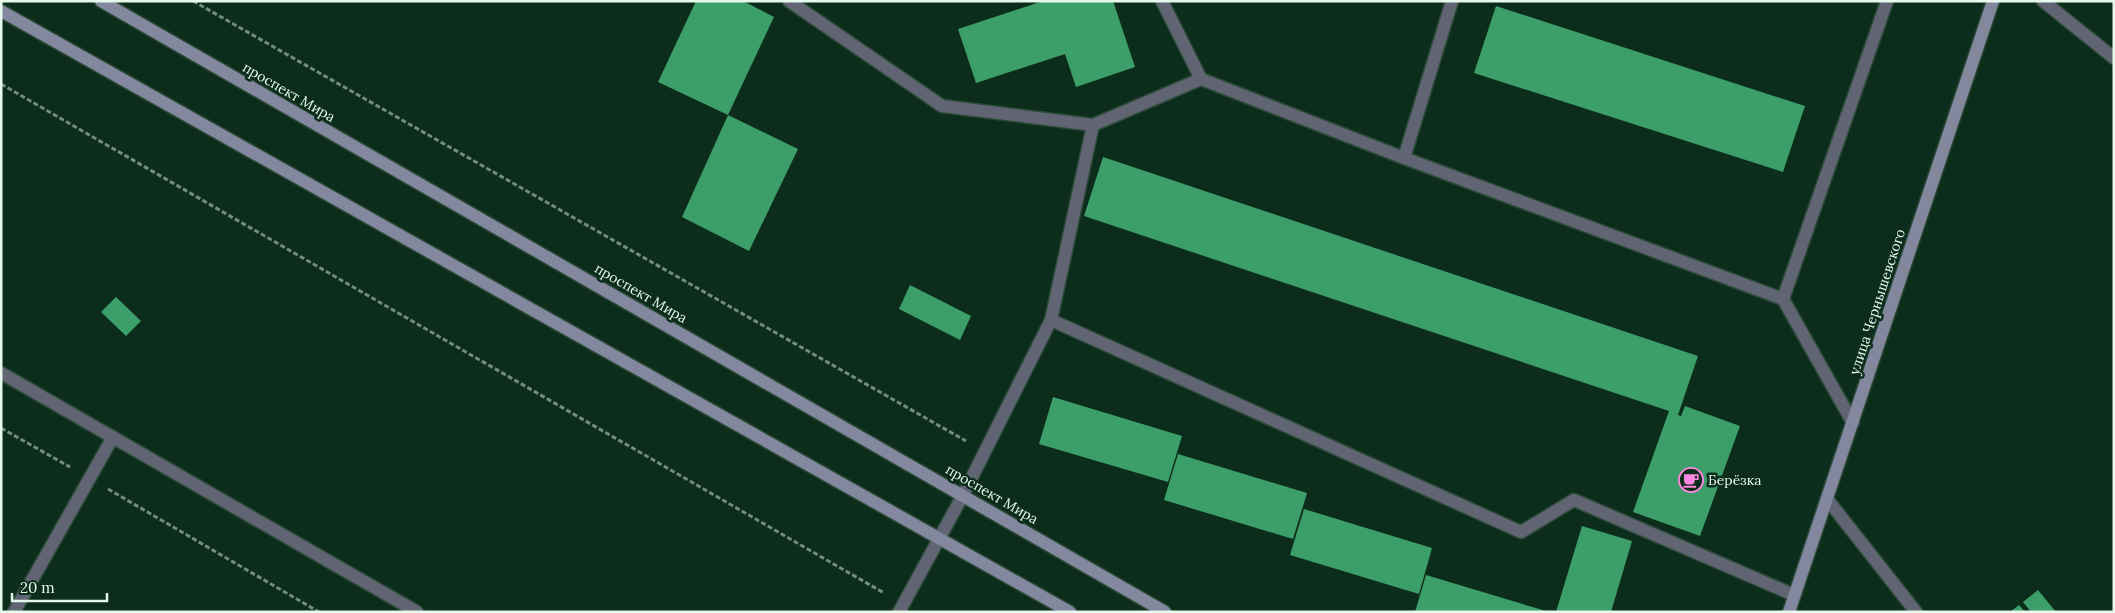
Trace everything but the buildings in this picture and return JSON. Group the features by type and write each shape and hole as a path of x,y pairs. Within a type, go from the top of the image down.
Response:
{"main road":[{"name":"проспект Мира","path":"101,1 1165,612"},
{"name":"улица Чернышевского","path":"1790,612 1794,595 1993,1"},
{"path":"1,11 1070,612"}],"street":[{"path":"789,1 942,106 1094,125 1201,79"},
{"path":"1162,1 1201,79 1404,158 1783,299 1853,423"},
{"path":"1404,158 1452,1"},
{"path":"1783,299 1887,1"},
{"path":"2043,1 2114,58"},
{"path":"901,608 963,495 1051,320 1094,125"},
{"path":"1051,320 1521,532 1574,500 1794,595"},
{"path":"1,373 417,612"},
{"path":"14,612 113,437"},
{"path":"1827,499 1916,612"}],"path":[{"path":"194,1 984,452"},
{"path":"1,84 901,608"},
{"path":"1,428 319,612"}],"place":[{"name":"Берёзка","path":"1691,480"}]}
